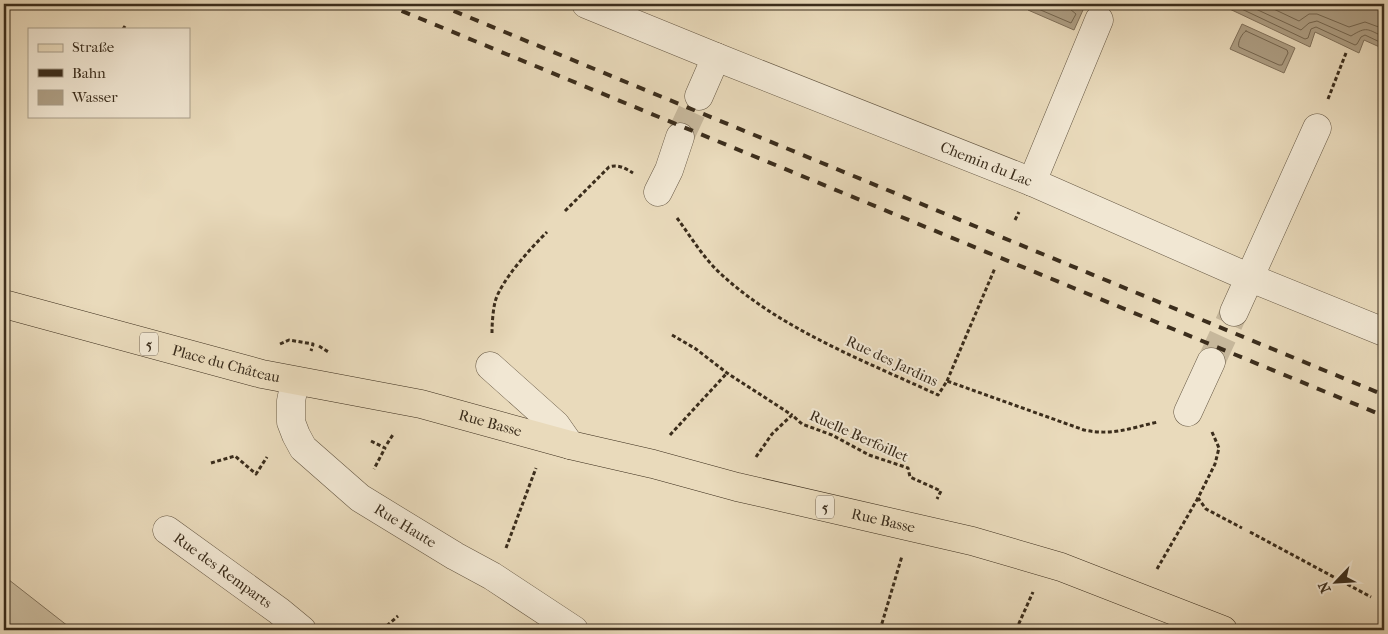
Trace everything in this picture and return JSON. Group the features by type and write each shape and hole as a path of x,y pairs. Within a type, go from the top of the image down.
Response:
{"main road":[{"name":"Place du Château","path":"4,304 262,374 421,404"},
{"name":"Rue Basse","path":"421,404 570,446 653,464 737,486 972,541 1061,567 1222,630"}],"street":[{"name":"Chemin du Lac","path":"586,4 1032,182 1248,277 1384,332"},
{"path":"1032,182 1099,20"},
{"path":"699,96 716,57"},
{"path":"1234,312 1248,277 1317,128"},
{"path":"658,192 669,170 680,137"},
{"path":"1188,412 1211,362"},
{"path":"490,366 556,425 570,446"},
{"name":"Rue Haute","path":"295,381 291,401 291,422 303,448 360,498 455,556 492,576 574,630"},
{"name":"Rue des Remparts","path":"166,530 279,611 302,630"}],"path":[{"path":"1317,128 1346,53"},
{"name":"Rue des Jardins","path":"565,211 602,172 615,165 622,167 658,192 720,274 770,312 805,332 938,396 947,381 1084,430 1099,433 1131,429 1172,419 1188,412"},
{"path":"490,366 495,301 510,276 547,232"},
{"path":"947,381 995,268"},
{"name":"Ruelle Berfoillet","path":"672,335 696,349 727,373 792,415 802,424 832,435 869,455 908,468 910,477 941,491"},
{"path":"289,340 313,344"},
{"path":"669,436 727,373"},
{"path":"1154,574 1198,498 1215,464 1219,448 1212,432 1204,421 1188,412"},
{"name":"Ruelle Berfoillet","path":"755,458 772,434 792,415"},
{"path":"388,444 394,433"},
{"path":"371,441 385,448"},
{"path":"212,463 236,456 256,474 267,457"},
{"path":"492,576 502,559 537,466"},
{"path":"1198,498 1206,509 1242,528"},
{"path":"880,630 910,526"},
{"path":"1250,532 1371,597"},
{"path":"1016,630 1037,585"},
{"path":"382,630 398,616"}],"shaded area":[{"path":"4,576 73,630 4,630"}],"water":[{"path":"1031,4 1070,4 1083,10 1074,30 1028,10"},
{"path":"1219,4 1384,4 1384,49 1364,40 1359,53 1315,32 1310,47"},
{"path":"1242,24 1295,48 1284,73 1230,49"}],"tunnel":[{"path":"680,137 699,96"},
{"path":"1211,362 1234,312"}],"railway":[{"path":"385,4 1384,416"},
{"path":"437,4 1384,395"}]}
